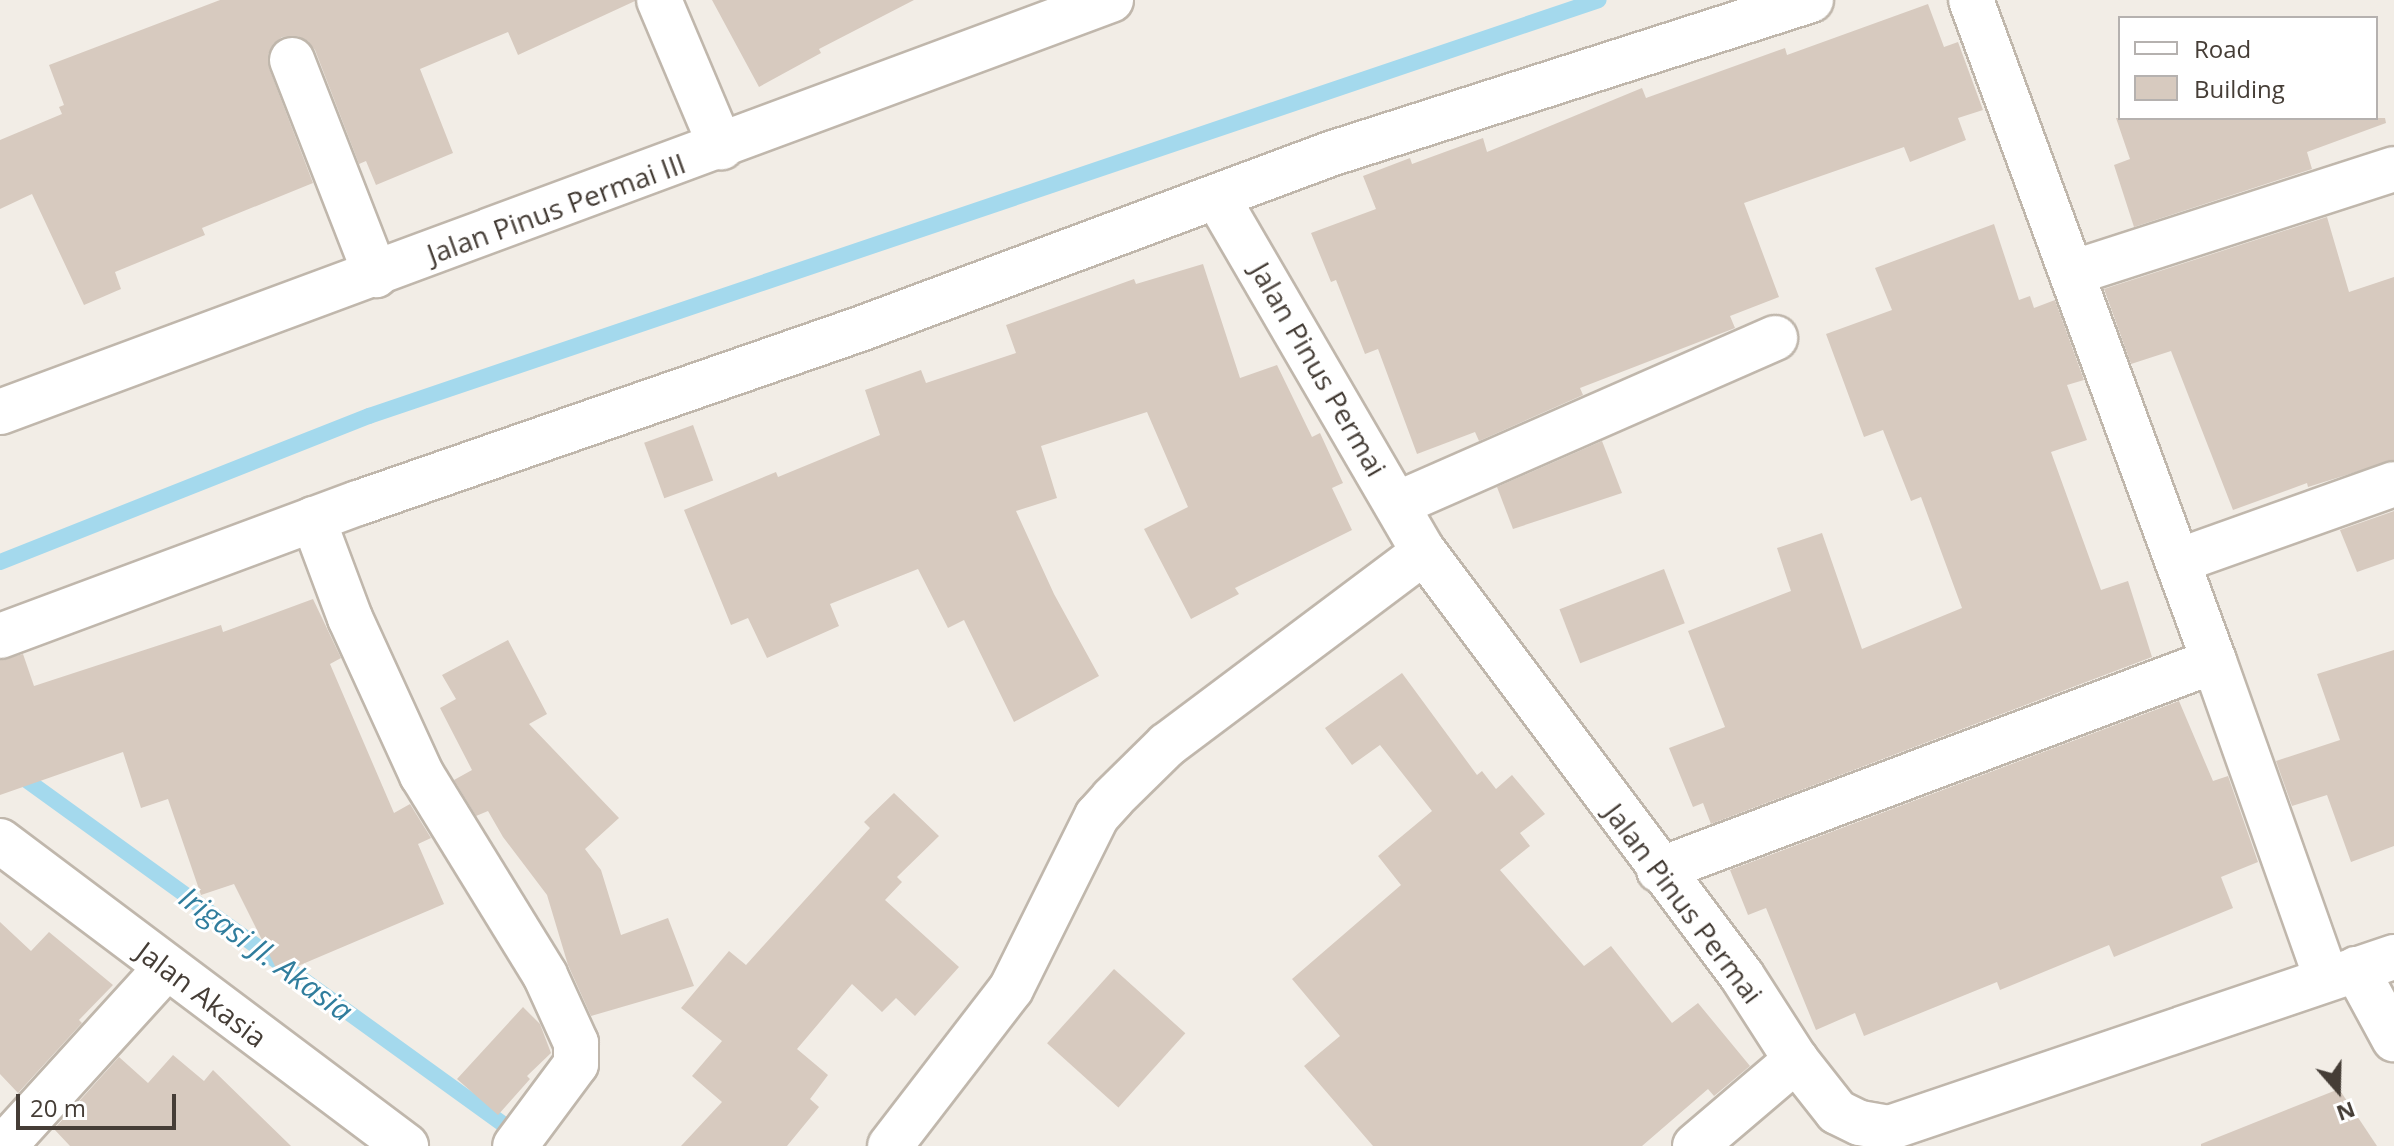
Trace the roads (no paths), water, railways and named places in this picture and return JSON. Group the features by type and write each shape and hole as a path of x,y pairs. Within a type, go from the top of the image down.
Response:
{"street":[{"path":"659,0 721,147"},
{"name":"Jalan Pinus Permai III","path":"0,412 1111,0"},
{"path":"0,636 313,519 860,329 1330,154 1811,0"},
{"path":"1971,0 2214,661 2394,1039"},
{"path":"292,60 376,275"},
{"path":"2072,273 2394,169"},
{"name":"Jalan Pinus Permai","path":"1217,197 1424,552 1659,870 1742,976 1796,1060 1837,1112 1860,1123 1889,1128 2359,968"},
{"path":"1397,504 1775,338"},
{"path":"2178,561 2394,484"},
{"path":"313,519 350,618 422,775 467,854 545,975 576,1043 576,1064 515,1146"},
{"path":"890,1146 1011,989 1097,816 1113,798 1167,745 1424,552"},
{"path":"1659,870 2214,661"},
{"name":"Jalan Akasia","path":"0,841 406,1146"},
{"path":"4,1146 166,968"},
{"path":"1695,1146 1796,1060"}],"waterway":[{"path":"0,562 369,416 1599,0"},
{"name":"Irigasi Jl. Akasia","path":"0,761 521,1137"}]}
